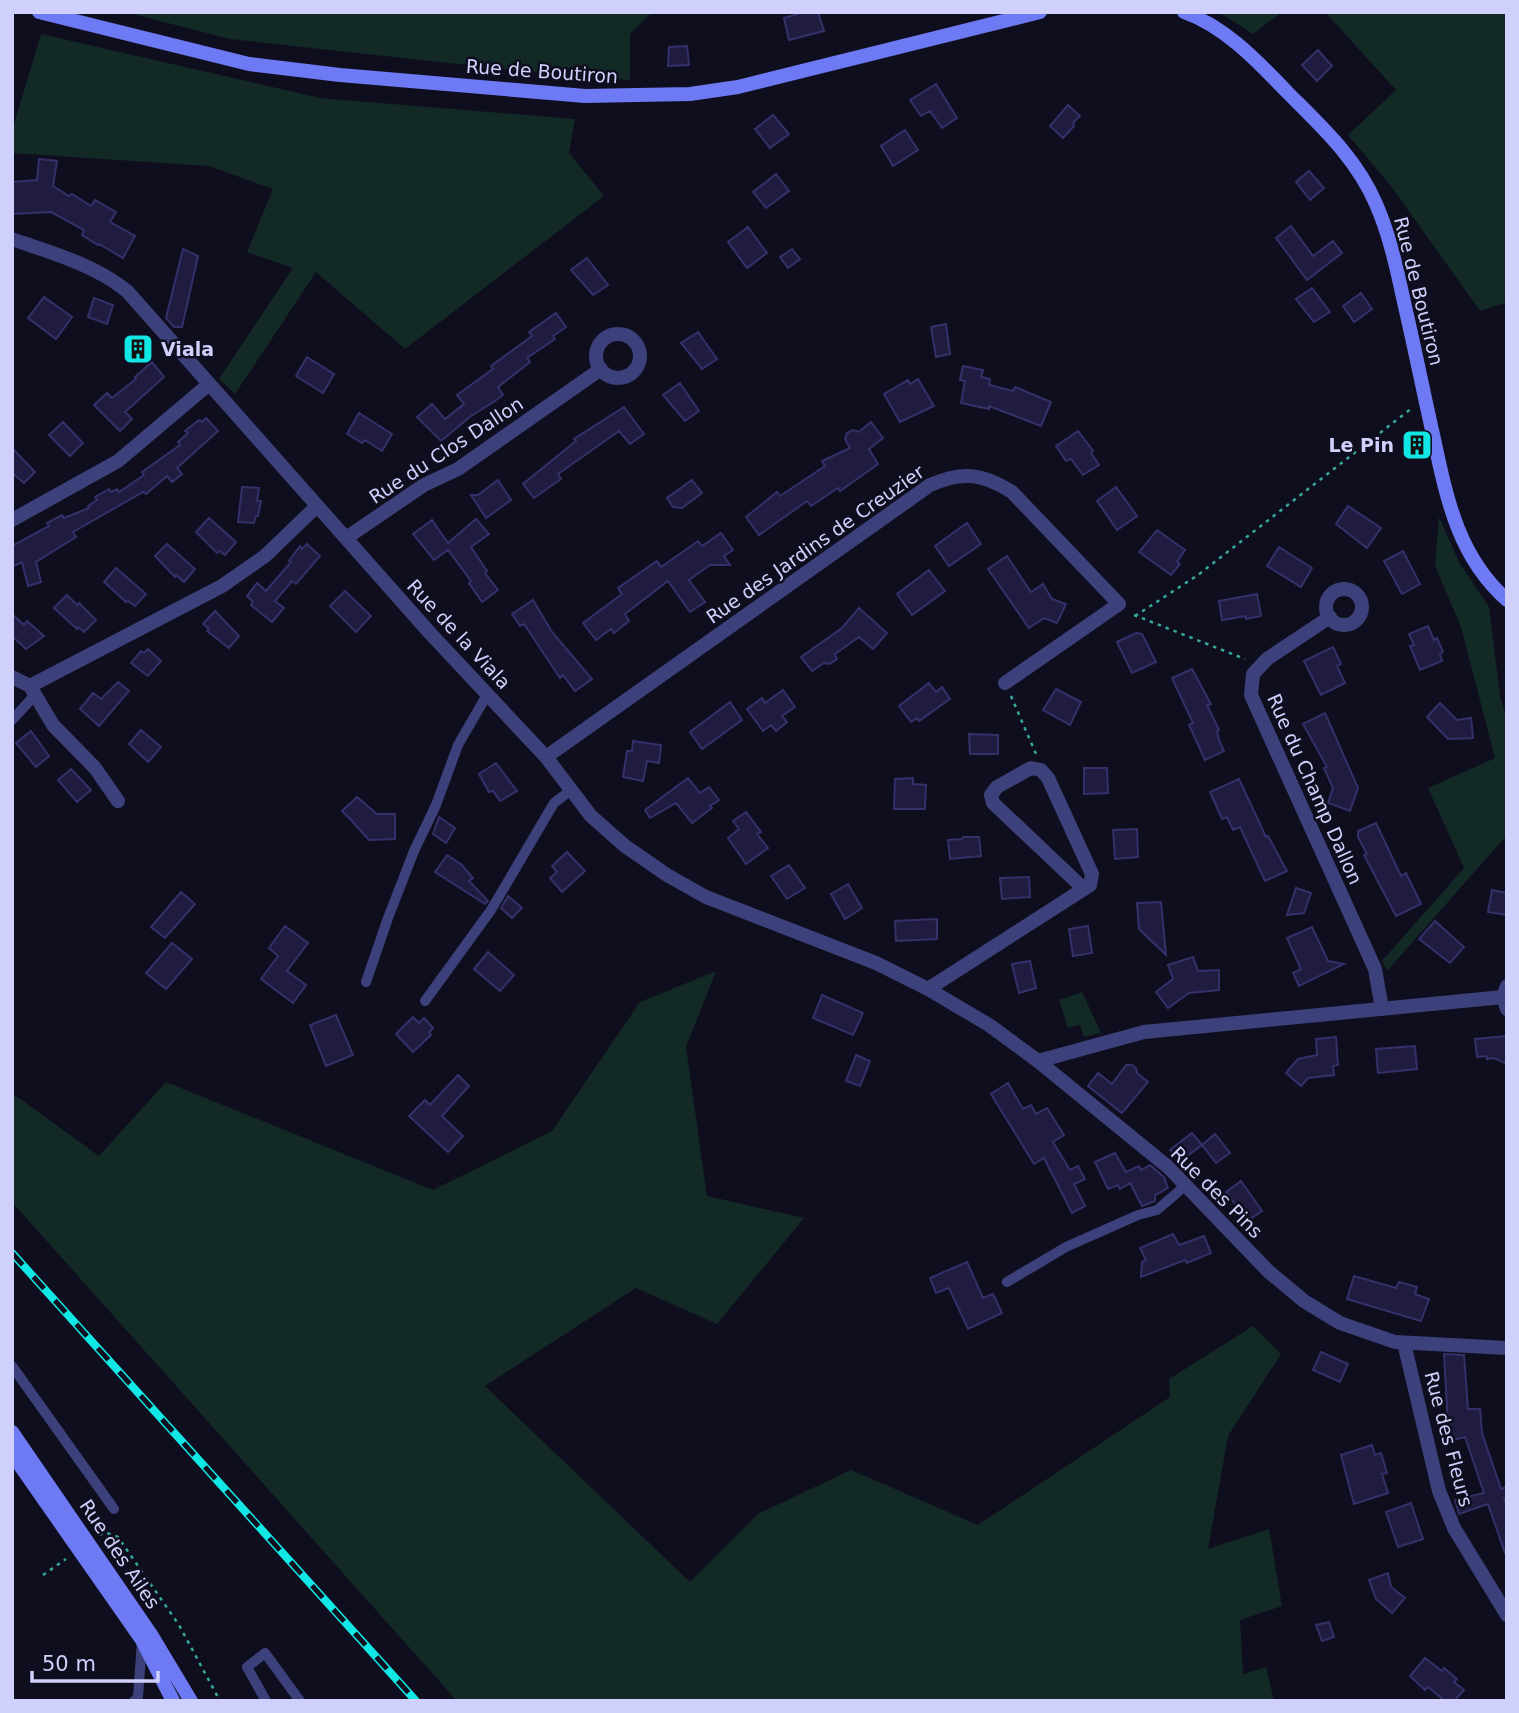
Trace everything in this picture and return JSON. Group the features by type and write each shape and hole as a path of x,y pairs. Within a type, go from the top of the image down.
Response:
{"main road":[{"name":"Rue de Boutiron","path":"39,12 249,64 340,75 585,96 656,96 738,87 1040,12"},
{"name":"Rue de Boutiron","path":"1184,12 1218,30 1251,56 1339,143 1360,173 1376,204 1394,255 1446,495 1463,545 1488,584 1507,600"},
{"name":"Rue des Ailes","path":"12,1432 152,1636 191,1701"},
{"name":"Rue des Ailes","path":"12,1454 142,1640 173,1701"}],"street":[{"name":"Rue de la Viala","path":"12,239 70,259 110,278 127,291 429,632 546,757 591,816 625,846 706,897 876,963 928,989"},
{"name":"Rue du Clos Dallon","path":"346,538 424,485 458,470 600,369"},
{"path":"12,520 118,461 208,384"},
{"name":"Rue des Jardins de Creuzier","path":"546,757 930,485 950,477 973,476 993,480 1012,492 1119,604"},
{"path":"33,691 222,586 265,556 317,506"},
{"path":"1005,683 1119,604"},
{"path":"1261,665 1330,617"},
{"name":"Rue du Champ Dallon","path":"1261,665 1253,674 1251,695 1375,969 1382,1009"},
{"path":"12,677 33,691 53,724 94,768 118,801"},
{"path":"928,989 1084,889 1090,885 1092,874 1048,778 1037,769 1031,768 997,787 991,794 993,803 1084,889"},
{"name":"Rue des Pins","path":"928,989 989,1025 1038,1061 1168,1167 1268,1271 1304,1301 1340,1322 1395,1342 1507,1348"},
{"path":"1038,1061 1144,1032 1505,997"},
{"name":"Rue des Fleurs","path":"1404,1343 1439,1491 1454,1528 1507,1615"}],"lane":[{"path":"12,720 33,691"},
{"path":"366,982 392,906 436,805 458,745 488,693"},
{"path":"425,1000 491,910 554,803 572,790"},
{"path":"1007,1282 1066,1247 1138,1214 1157,1210 1186,1185"},
{"path":"12,1366 114,1509"},
{"path":"134,1701 138,1697 142,1640"},
{"path":"266,1701 247,1667 265,1653 300,1701"}],"path":[{"path":"1135,616 1208,568 1425,397"},
{"path":"1119,604 1135,616 1261,665"},
{"path":"1005,683 1037,752 1037,769"},
{"path":"89,1542 104,1532 118,1537 179,1625 219,1701"}],"green space":[{"path":"125,12 652,12 630,34 630,80 230,39"},
{"path":"1218,12 1282,12 1253,34"},
{"path":"1325,12 1507,12 1507,302 1480,311 1390,185 1348,135 1396,90"},
{"path":"41,34 320,98 575,119 569,153 604,196 405,349 316,272 235,394 219,379 293,268 247,252 273,189 209,166 12,153 12,131"},
{"path":"1439,517 1459,562 1489,607 1500,696 1507,720 1507,835 1387,971 1382,961 1464,868 1428,788 1495,758 1461,627 1435,566"},
{"path":"716,971 686,1047 707,1196 804,1218 717,1324 636,1288 485,1386 690,1582 758,1514 851,1470 978,1525 1170,1397 1169,1379 1253,1326 1281,1354 1228,1436 1208,1549 1269,1529 1282,1606 1240,1620 1243,1674 1266,1667 1274,1701 457,1701 12,1202 12,1093 99,1156 166,1082 433,1190 552,1131 640,1002"},
{"path":"1082,992 1101,1033 1084,1037 1080,1025 1068,1028 1059,1000"}],"building":[{"path":"805,12 818,12 824,31 789,40 784,18"},
{"path":"687,46 689,65 668,66 669,47"},
{"path":"1318,50 1332,66 1317,81 1302,65"},
{"path":"936,84 957,118 942,128 930,111 921,116 910,100"},
{"path":"1068,105 1080,116 1063,138 1050,126"},
{"path":"773,115 789,134 770,148 755,129"},
{"path":"905,130 918,150 893,166 881,146"},
{"path":"39,159 57,161 53,186 91,206 95,200 116,212 110,222 135,236 123,258 82,235 84,230 51,212 12,214 12,182 37,180"},
{"path":"1309,171 1324,188 1310,200 1296,182"},
{"path":"776,174 789,191 766,208 753,192"},
{"path":"1291,226 1313,256 1333,241 1342,253 1307,280 1276,238"},
{"path":"748,227 767,253 747,268 728,242"},
{"path":"183,249 198,256 182,327 174,327 166,318"},
{"path":"792,249 800,259 788,268 780,257"},
{"path":"587,258 608,285 593,295 571,270"},
{"path":"1312,288 1330,312 1314,322 1296,299"},
{"path":"1361,293 1372,309 1354,322 1343,306"},
{"path":"44,297 72,317 56,339 28,318"},
{"path":"94,298 113,305 107,324 88,317"},
{"path":"556,313 566,327 553,336 555,339 527,358 530,362 498,387 503,395 471,416 441,441 417,417 432,404 445,419 464,404 457,395 493,369 491,366 532,336 529,332"},
{"path":"946,324 950,354 936,357 931,327"},
{"path":"698,332 717,359 702,369 681,343"},
{"path":"307,357 334,374 323,393 296,376"},
{"path":"152,362 164,377 125,412 132,419 120,431 94,405 107,393 112,398"},
{"path":"963,366 983,370 981,377 990,379 989,385 1013,391 1015,387 1051,402 1041,426 989,406 989,409 961,403 965,381 960,380"},
{"path":"918,379 934,406 900,422 884,394 908,380 910,384"},
{"path":"680,383 699,411 685,421 663,395"},
{"path":"624,407 644,434 630,444 619,431 558,474 561,479 534,498 523,484 576,441 574,439"},
{"path":"359,413 392,434 382,451 365,440 362,443 347,434"},
{"path":"206,418 218,431 177,468 182,474 172,482 167,476 146,494 143,492 73,532 76,537 36,562 41,582 28,586 22,562 12,567 12,546 49,526 47,523 62,515 64,518 89,508 88,506 97,500 95,497 109,489 111,492 117,489 119,492 180,445 178,442 188,433 185,431"},
{"path":"63,422 83,443 70,456 49,435"},
{"path":"871,422 883,438 869,449 878,464 840,491 838,488 811,506 807,501 759,535 746,517 777,492 780,496 825,466 822,461 850,448 845,439 847,433 853,430 859,432"},
{"path":"1078,431 1093,451 1091,453 1099,465 1083,475 1071,459 1066,461 1056,446"},
{"path":"12,448 35,472 24,483 12,473"},
{"path":"498,480 511,500 486,518 471,495 478,495"},
{"path":"692,480 702,493 682,508 673,507 667,498"},
{"path":"242,487 259,488 257,501 261,501 254,523 238,522"},
{"path":"1116,487 1137,516 1117,530 1097,501"},
{"path":"1348,506 1381,528 1367,548 1336,524"},
{"path":"209,518 236,542 225,555 220,551 217,553 196,532"},
{"path":"476,519 489,534 471,547 498,590 482,602 469,583 471,581 448,550 434,560 413,534 432,520 448,543"},
{"path":"967,523 981,544 949,566 935,546"},
{"path":"1157,530 1185,550 1177,562 1180,564 1171,575 1139,552"},
{"path":"721,533 733,550 724,556 730,565 710,565 689,580 705,602 690,612 668,581 625,614 629,621 614,633 611,629 596,640 583,623 622,594 618,588 657,561 661,567 698,541 702,546"},
{"path":"167,544 195,569 184,582 176,575 175,577 155,556"},
{"path":"307,544 320,556 296,584 292,581 275,601 284,608 272,622 251,605 253,602 247,596 257,583 266,591 291,562 289,561 300,546 302,549"},
{"path":"1279,547 1312,568 1301,587 1267,566"},
{"path":"1403,551 1420,584 1402,594 1384,561"},
{"path":"1007,556 1031,592 1043,584 1052,599 1066,604 1057,623 1044,618 1029,628 988,569"},
{"path":"116,568 146,594 135,606 126,602 104,582"},
{"path":"929,570 945,591 912,615 897,594"},
{"path":"345,591 371,616 356,632 330,606"},
{"path":"1257,594 1261,616 1222,620 1219,601"},
{"path":"67,595 96,620 84,632 54,608"},
{"path":"533,600 552,632 592,679 575,691 563,675 560,678 524,624 520,626 512,614"},
{"path":"859,608 887,633 873,649 859,637 835,654 837,659 812,671 801,657 842,628"},
{"path":"215,611 239,636 229,648 207,631 209,629 203,624"},
{"path":"12,614 24,625 27,621 44,636 26,649 12,636"},
{"path":"1428,626 1443,652 1440,654 1442,661 1420,670 1410,646 1414,645 1409,634"},
{"path":"1136,633 1142,634 1156,662 1132,673 1117,642"},
{"path":"1333,647 1341,664 1337,666 1345,683 1321,695 1304,661"},
{"path":"148,649 161,661 148,676 131,663 141,651 144,653"},
{"path":"1192,669 1211,704 1207,705 1219,730 1219,740 1224,751 1205,760 1189,725 1193,723 1172,678"},
{"path":"118,682 129,691 99,726 80,709 93,693 101,699"},
{"path":"929,683 936,692 942,687 950,699 919,721 917,718 911,722 899,706"},
{"path":"1056,689 1081,702 1070,725 1043,710"},
{"path":"783,690 795,707 782,716 787,722 776,731 771,725 763,731 747,709 762,698 765,703"},
{"path":"730,702 742,720 702,749 690,732"},
{"path":"1440,703 1457,720 1471,718 1473,738 1448,739 1427,717"},
{"path":"1325,713 1358,788 1350,811 1328,803 1333,788 1324,768 1327,767 1303,724"},
{"path":"141,730 161,747 148,762 129,744"},
{"path":"31,731 49,756 36,767 16,743"},
{"path":"969,734 998,735 998,754 970,754"},
{"path":"633,741 661,745 659,763 647,761 643,781 623,777 627,751 632,751"},
{"path":"496,763 517,791 500,801 493,791 489,792 479,774"},
{"path":"1084,768 1107,768 1108,793 1084,794"},
{"path":"71,769 91,790 77,802 58,780"},
{"path":"688,778 700,793 709,787 719,800 710,806 712,808 692,823 676,803 650,818 645,810"},
{"path":"913,778 913,784 926,785 925,809 894,809 895,779"},
{"path":"1239,779 1266,837 1268,836 1287,871 1265,881 1240,827 1233,830 1227,817 1222,819 1210,792"},
{"path":"357,797 377,814 395,814 395,839 369,840 342,811"},
{"path":"746,812 761,832 757,834 768,848 746,864 728,838 739,829 733,821"},
{"path":"439,817 455,828 446,843 433,834"},
{"path":"1376,823 1401,876 1406,873 1421,904 1396,916 1364,855 1367,854 1358,837 1358,831"},
{"path":"1137,829 1138,857 1115,859 1113,830"},
{"path":"979,837 981,856 950,859 948,840"},
{"path":"567,852 585,871 562,892 550,878 557,872 552,866"},
{"path":"447,855 462,865 473,878 469,881 488,901 485,904 435,872"},
{"path":"789,865 805,888 787,899 771,876"},
{"path":"1029,877 1030,897 1002,899 1000,878"},
{"path":"848,884 862,908 845,919 831,894"},
{"path":"1296,888 1311,893 1304,913 1287,915"},
{"path":"1492,890 1507,893 1507,915 1488,912"},
{"path":"181,892 195,904 165,938 151,927"},
{"path":"508,896 522,908 512,918 501,908"},
{"path":"1161,902 1166,955 1139,929 1137,903"},
{"path":"937,919 937,939 896,941 895,921"},
{"path":"1435,921 1464,947 1450,963 1419,939"},
{"path":"285,926 308,943 287,971 306,985 293,1003 261,979 278,956 269,948"},
{"path":"1088,926 1092,953 1073,956 1069,929"},
{"path":"1312,927 1328,961 1344,964 1299,986 1293,973 1301,969 1287,938"},
{"path":"172,943 192,959 166,989 146,973"},
{"path":"488,952 514,975 500,991 474,969"},
{"path":"1193,957 1198,971 1219,970 1219,990 1189,993 1168,1008 1156,992 1173,979 1168,965"},
{"path":"1030,961 1036,988 1019,993 1012,964"},
{"path":"822,995 863,1013 853,1035 813,1018"},
{"path":"336,1015 353,1055 326,1066 310,1025"},
{"path":"413,1017 419,1023 424,1018 433,1028 429,1033 431,1035 413,1052 396,1034"},
{"path":"1507,1036 1507,1064 1494,1058 1487,1059 1487,1056 1477,1057 1475,1039"},
{"path":"1336,1037 1338,1065 1333,1066 1334,1075 1308,1078 1301,1086 1286,1073 1298,1059 1317,1055 1316,1039"},
{"path":"1415,1046 1417,1069 1378,1073 1376,1049"},
{"path":"856,1055 870,1061 860,1086 846,1081"},
{"path":"1126,1065 1136,1068 1137,1073 1148,1082 1122,1113 1088,1086 1098,1073 1112,1084"},
{"path":"458,1075 469,1086 442,1116 463,1136 448,1152 409,1116 425,1100 430,1105"},
{"path":"1008,1083 1023,1109 1031,1105 1036,1114 1047,1108 1064,1135 1053,1142 1070,1170 1078,1166 1085,1179 1074,1184 1085,1206 1072,1213 1044,1158 1034,1164 991,1094"},
{"path":"1192,1133 1202,1145 1182,1160 1170,1150"},
{"path":"1215,1134 1230,1153 1216,1163 1202,1145"},
{"path":"1115,1153 1126,1172 1139,1166 1141,1170 1150,1165 1164,1177 1168,1188 1155,1195 1155,1201 1142,1206 1130,1183 1120,1189 1118,1185 1108,1189 1095,1162"},
{"path":"1241,1181 1262,1211 1247,1221 1226,1192"},
{"path":"1173,1234 1179,1245 1204,1236 1211,1253 1141,1277 1142,1262 1146,1260 1140,1248"},
{"path":"967,1262 983,1298 993,1294 1002,1313 968,1329 949,1288 936,1293 930,1278"},
{"path":"1354,1276 1396,1288 1399,1282 1417,1287 1415,1294 1429,1299 1421,1321 1347,1299"},
{"path":"1321,1352 1348,1364 1340,1382 1313,1370"},
{"path":"1444,1354 1464,1355 1468,1409 1480,1409 1482,1433 1501,1489 1507,1487 1507,1497 1504,1498 1507,1505 1505,1553 1488,1504 1459,1514 1455,1500 1484,1493 1465,1437 1449,1441"},
{"path":"1372,1445 1375,1455 1381,1453 1387,1473 1382,1474 1388,1493 1354,1504 1341,1455"},
{"path":"1411,1503 1423,1539 1398,1547 1386,1512"},
{"path":"1388,1573 1391,1587 1405,1598 1392,1613 1376,1599 1369,1580"},
{"path":"1329,1622 1334,1637 1322,1641 1316,1625"},
{"path":"1425,1658 1457,1679 1454,1682 1464,1690 1454,1701 1445,1701 1428,1687 1425,1690 1410,1676"}],"railway":[{"path":"12,1253 416,1701"}],"place":[{"name":"Viala","path":"138,349"},
{"name":"Le Pin","path":"1417,445"}]}
